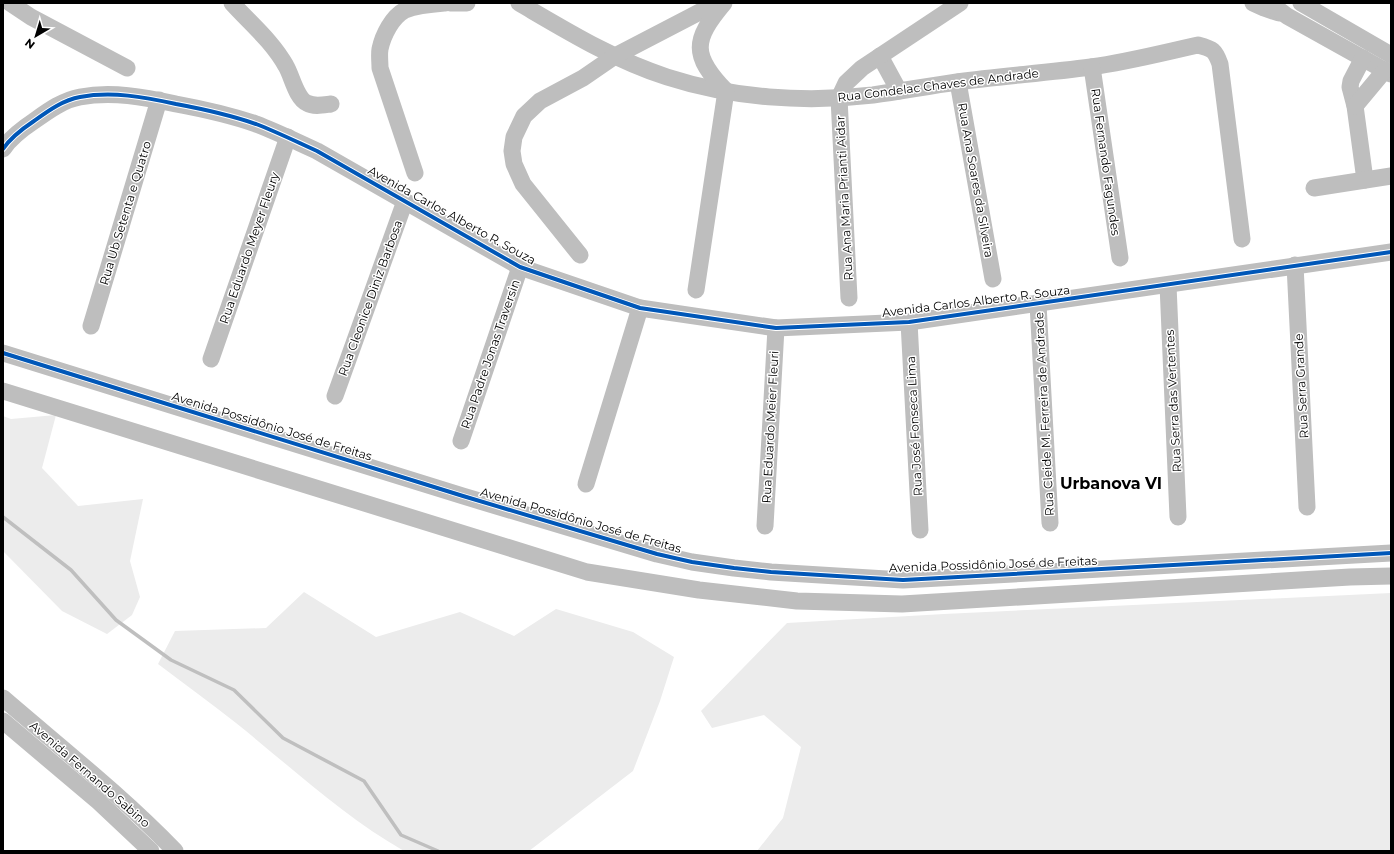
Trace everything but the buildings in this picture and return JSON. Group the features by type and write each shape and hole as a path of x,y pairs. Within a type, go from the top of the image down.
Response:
{"street":[{"path":"10,3 31,17 127,68"},
{"path":"232,3 274,47 288,71 300,97 306,103 316,106 331,104"},
{"path":"415,172 380,68 380,50 384,34 394,20 404,11 427,4 445,3"},
{"path":"450,3 467,3"},
{"name":"Rua Condelac Chaves de Andrade","path":"519,3 580,39 615,56 667,77 748,95 778,97 840,98 872,95 958,82 1092,67 1198,45 1210,48 1216,54 1220,64 1242,239"},
{"path":"580,255 523,184 514,164 512,150 514,137 524,116 540,101 583,78 615,56 717,3"},
{"path":"696,290 726,91 710,72 704,62 700,51 700,39 706,27 724,3"},
{"path":"840,98 846,83 862,68 960,3"},
{"path":"1253,3 1264,8 1291,9"},
{"path":"1270,3 1291,9 1363,58 1389,66"},
{"path":"1301,3 1389,66"},
{"path":"880,56 899,91"},
{"path":"1363,58 1351,81 1350,87 1365,180"},
{"path":"1354,106 1389,66"},
{"name":"Rua Fernando Fagundes","path":"1092,67 1120,258"},
{"name":"Rua Ana Soares da Silveira","path":"958,82 993,279"},
{"name":"Avenida Carlos Alberto R. Souza","path":"3,150 7,143 36,120 54,108 78,97 116,94 159,100 256,124 288,137 317,151 520,267 640,308 776,328 909,322 1391,252"},
{"name":"Rua Ana Maria Prianti Aidar","path":"840,98 849,298"},
{"name":"Rua Ub Setenta e Quatro","path":"91,326 159,100"},
{"name":"Rua Eduardo Meyer Fleury","path":"211,359 288,137"},
{"path":"1314,188 1391,176"},
{"name":"Rua Cleonice Diniz Barbosa","path":"335,396 405,201"},
{"name":"Rua Serra Grande","path":"1295,265 1307,507"},
{"name":"Rua Padre Jonas Traversin","path":"460,441 520,267"},
{"name":"Rua Serra das Vertentes","path":"1168,285 1178,517"},
{"name":"Rua Cleide M. Ferreira de Andrade","path":"1038,304 1050,523"},
{"path":"586,484 640,308"},
{"name":"Rua José Fonseca Lima","path":"909,322 920,530"},
{"name":"Rua Eduardo Meier Fleuri","path":"765,526 776,328"},
{"name":"Avenida Possidônio José de Freitas","path":"3,353 516,513 657,554 699,563 771,572 903,580 1391,553"},
{"path":"3,391 587,572 700,590 797,601 902,604 1350,576 1391,576"},
{"name":"Avenida Fernando Sabino","path":"3,698 116,794 175,851"},
{"name":"Avenida Fernando Sabino","path":"3,721 104,807 151,851"}],"shaded area":[{"path":"56,415 42,468 78,506 143,499 130,561 140,597 132,615 107,634 62,611 3,551 3,416 11,419"},
{"path":"304,592 376,637 460,612 514,636 556,609 633,632 674,657 660,701 633,771 529,851 404,851 339,807 236,723 158,664 175,631 266,628"},
{"path":"1391,593 1391,851 757,851 783,818 801,747 764,715 712,728 701,711 787,623 944,614"}],"waterway":[{"path":"3,517 71,570 116,620 171,660 234,690 283,738 364,781 401,835 438,851"}],"cycle path":[{"path":"3,149 25,127 56,106 74,98 92,95 128,96 152,99 206,110 256,124 317,151 520,267 640,308 776,328 909,322 1391,252"},
{"path":"3,353 463,496 657,554 692,562 771,572 903,580 1391,553"}],"district":[{"name":"Urbanova VI","path":"1111,483"}]}
